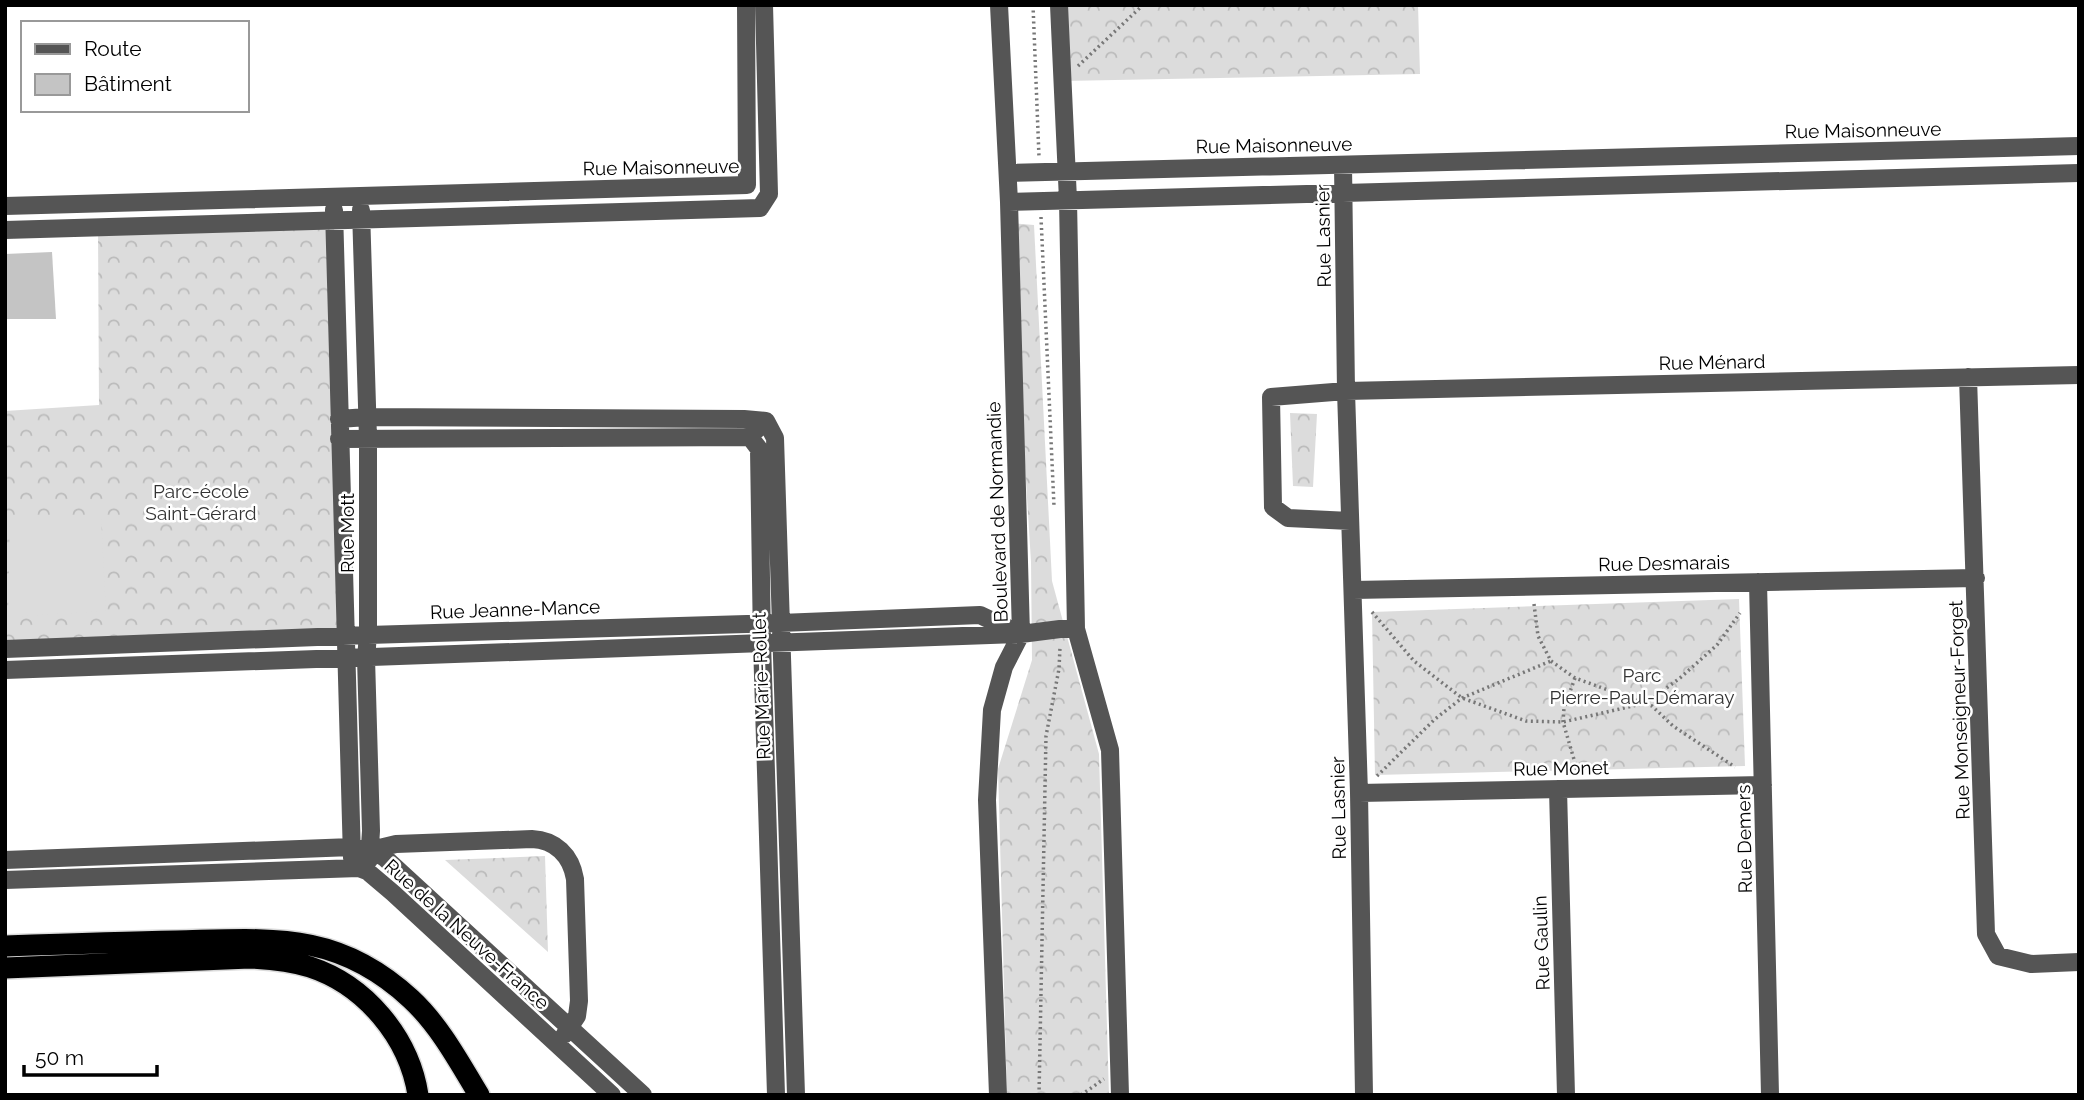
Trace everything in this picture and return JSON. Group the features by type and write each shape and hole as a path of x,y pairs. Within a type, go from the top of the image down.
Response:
{"highway":[{"path":"5,946 263,939 314,945 372,970 411,999 441,1035 480,1095"},
{"path":"5,968 250,958 281,960 310,967 342,982 380,1014 404,1052 418,1095"}],"street":[{"path":"5,230 760,208 768,194 757,77 746,5"},
{"path":"747,185 764,5"},
{"name":"Boulevard de Normandie","path":"998,1095 988,800 992,710 1004,667 1021,634 1008,173 999,5"},
{"path":"1059,5 1068,200 1068,629 1110,750 1120,1095"},
{"name":"Rue Maisonneuve","path":"1008,173 2079,146"},
{"name":"Rue Maisonneuve","path":"1967,149 1968,176"},
{"name":"Rue Maisonneuve","path":"1760,154 1761,182"},
{"path":"1541,160 1542,187"},
{"name":"Rue Lasnier","path":"1343,165 1346,391 1359,793 1364,1095"},
{"path":"1009,202 2079,173"},
{"name":"Rue Maisonneuve","path":"5,206 747,185 760,208"},
{"name":"Rue Mott","path":"359,869 371,850 366,657 368,438 360,196"},
{"name":"Rue Mott","path":"333,197 352,847 359,869"},
{"path":"70,204 71,230"},
{"name":"Rue Ménard","path":"1346,391 2079,375"},
{"name":"Rue Monseigneur-Forget","path":"1968,377 1986,934 1998,956 2031,964 2079,962"},
{"path":"1346,391 1271,397 1273,508 1288,518 1350,520"},
{"path":"339,419 730,418 766,421"},
{"path":"340,439 750,437 766,421"},
{"name":"Rue Marie-Rollet","path":"766,421 775,438 771,623 762,643 776,1095"},
{"name":"Rue Marie-Rollet","path":"750,437 759,449 771,623 781,643 796,1095"},
{"name":"Rue Desmarais","path":"1353,590 1758,585 1976,578"},
{"name":"Rue Demers","path":"1758,585 1770,1095"},
{"name":"Rue Jeanne-Mance","path":"5,649 980,615 1021,634"},
{"path":"5,670 1021,634 1068,629"},
{"name":"Rue Monet","path":"1359,793 1763,785"},
{"name":"Rue Gaulin","path":"1558,789 1566,1095"},
{"name":"Rue de la Neuve-France","path":"371,850 396,844 531,839 544,841 561,850 572,866 575,879 579,1001 577,1016 571,1027"},
{"name":"Rue de la Neuve-France","path":"5,860 352,847 371,850 385,858 643,1095"},
{"path":"135,855 135,875"},
{"name":"Rue de la Neuve-France","path":"5,880 359,869 612,1095"},
{"path":"771,952 791,951"},
{"path":"556,1043 571,1027"}],"path":[{"path":"1033,5 1040,172"},
{"path":"1063,81 1143,5"},
{"path":"1040,201 1055,518"},
{"path":"1353,590 1414,661 1462,698 1526,721 1563,722 1646,703 1717,645 1758,585"},
{"path":"1532,586 1538,636 1551,661 1575,678 1653,706 1673,726 1763,785"},
{"path":"1039,1095 1046,736 1068,629"},
{"path":"1359,793 1436,719 1462,698 1551,661"},
{"path":"1575,678 1564,708 1563,722 1582,789"},
{"path":"1081,1095 1110,1076"}],"green space":[{"path":"1059,5 1418,5 1420,74 1063,81"},
{"name":"Parc-école Saint-Gérard","path":"334,221 344,634 5,650 5,411 99,405 98,229"},
{"path":"1010,223 1034,225 1052,581 1099,754 1109,1095 1007,1095 998,769 1032,660 1031,562"},
{"path":"1290,413 1317,414 1313,487 1293,486"},
{"path":"10,515 101,515 106,611 8,617"},
{"name":"Parc Pierre-Paul-Démaray","path":"1739,599 1745,766 1375,775 1372,612"},
{"path":"545,856 548,952 445,860"}],"building":[{"path":"52,252 56,319 5,319 5,254"}]}
